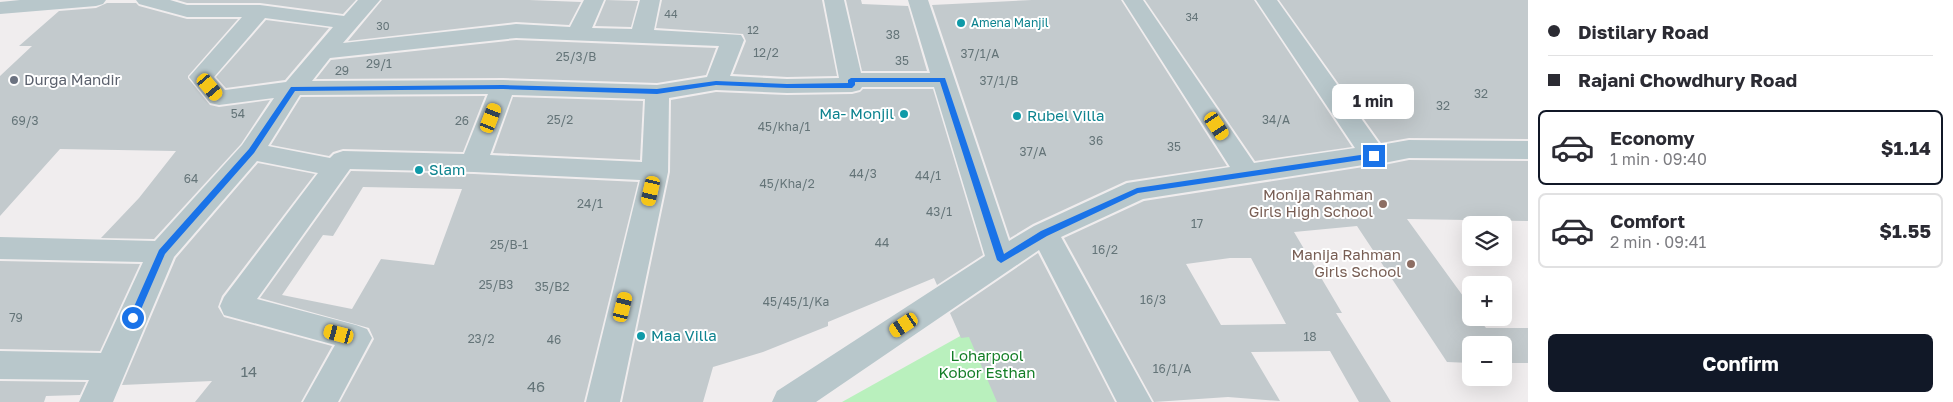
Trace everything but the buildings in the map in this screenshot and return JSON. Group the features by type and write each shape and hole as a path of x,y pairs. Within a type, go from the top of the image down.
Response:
{"street":[{"path":"0,8 96,0"},
{"path":"146,0 187,11 260,11 350,23"},
{"path":"96,402 162,252 251,151 293,88 370,0"},
{"path":"578,33 594,0"},
{"path":"641,37 650,0"},
{"path":"260,11 201,77 219,98 293,88 503,87 657,92 716,83 787,86 852,85 834,0"},
{"path":"918,0 1001,260"},
{"path":"1133,0 1248,174"},
{"path":"1266,0 1374,156"},
{"path":"323,52 516,31 733,40 716,83"},
{"path":"851,80 943,80"},
{"path":"474,163 503,87"},
{"path":"603,402 655,172 657,92"},
{"path":"789,402 1044,233 1137,190 1374,156 1409,149 1528,150"},
{"path":"251,151 336,168"},
{"path":"320,402 356,338 235,306 343,160 474,163 655,172"},
{"path":"1044,233 1135,402"},
{"path":"0,248 162,252"},
{"path":"0,365 112,367"}],"green space":[{"name":"Loharpool Kobor Esthan","path":"980,325 1054,402 842,402"}],"place":[{"name":"Amena Manjil","path":"961,23"},
{"name":"Durga Mandir","path":"14,80"},
{"name":"Ma- Monjil","path":"904,114"},
{"name":"Rubel Villa","path":"1017,116"},
{"name":"Slam","path":"419,170"},
{"name":"Monija Rahman Girls High School","path":"1383,204"},
{"name":"Manija Rahman Girls School","path":"1411,264"},
{"name":"Maa Villa","path":"641,336"}],"route":[{"path":"133,318 162,252 251,151 293,88 503,87 657,92 716,83 787,86 852,85 851,80 943,80 1001,260 1044,233 1137,190 1374,156"}]}
